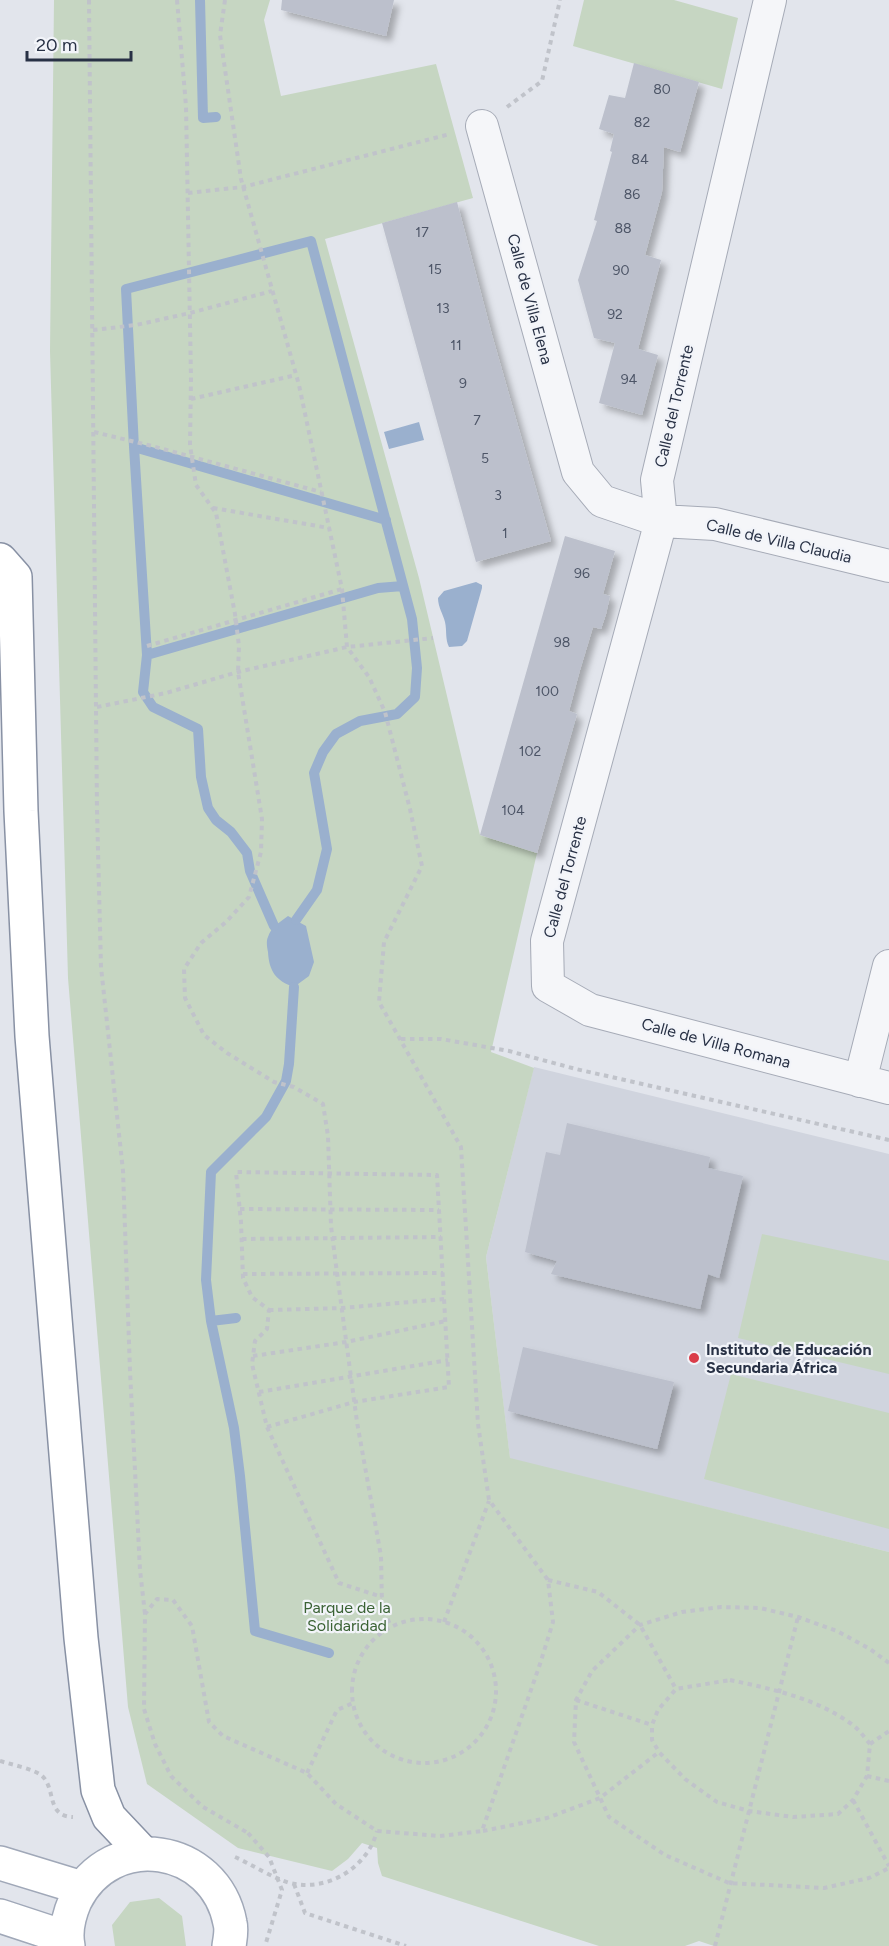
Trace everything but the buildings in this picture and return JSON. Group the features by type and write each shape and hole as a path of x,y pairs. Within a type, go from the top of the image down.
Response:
{"main road":[{"path":"0,560 15,577 21,811 32,1036 81,1638 98,1790 109,1817 143,1853"},
{"path":"0,1916 68,1942 70,1912 82,1888 98,1870 119,1859 143,1853 174,1857 201,1872 221,1895 231,1924 229,1946"},
{"path":"0,1863 82,1888"}],"street":[{"name":"Calle del Torrente","path":"548,986 547,941 661,521 657,480 770,0"},
{"name":"Calle de Villa Elena","path":"482,126 578,472"},
{"name":"Calle de Villa Claudia","path":"578,472 602,501 661,521 715,524 889,566"},
{"path":"874,1084 889,966"},
{"name":"Calle de Villa Romana","path":"548,986 590,1010 874,1084"}],"path":[{"path":"89,0 101,967 123,1171 140,1570 145,1614 144,1709 155,1744 171,1776 203,1807 248,1833 269,1857 282,1890 265,1946"},
{"path":"177,0 186,106 190,445 196,485 216,513 236,622 239,646 238,672 262,819 261,852 249,897 226,922 201,943 184,969 185,998 204,1035 227,1053 274,1082 294,1087 323,1104 328,1136 330,1210 337,1273 354,1402 381,1556 382,1605 391,1627"},
{"path":"225,0 220,35 243,187 296,375 342,589 347,647 369,676 387,717 422,866 384,942 379,1002 461,1147 478,1424 489,1500 548,1580 553,1622 482,1831"},
{"path":"188,193 243,187 482,126 542,81 560,0"},
{"path":"93,330 136,325 190,314 272,291"},
{"path":"191,399 296,375"},
{"path":"94,432 321,492"},
{"path":"213,508 329,528"},
{"path":"147,646 236,622 342,589"},
{"path":"97,707 143,698 238,672 347,647 433,638"},
{"path":"400,1039 441,1039 509,1051 576,1069 889,1140"},
{"path":"267,1427 354,1402 449,1388 446,1321 437,1175 236,1172 243,1278 252,1297 269,1310 342,1308 444,1299"},
{"path":"240,1209 439,1210"},
{"path":"242,1239 441,1238"},
{"path":"243,1274 443,1273"},
{"path":"269,1310 267,1329 255,1341 252,1364 267,1427 339,1583 382,1597"},
{"path":"253,1356 346,1342 446,1321"},
{"path":"258,1392 448,1360"},
{"path":"444,1622 489,1500"},
{"path":"548,1580 598,1592 640,1625 676,1689"},
{"path":"145,1614 158,1599 173,1600 192,1626 209,1722 223,1736 307,1773 336,1804 377,1831 440,1836 482,1831 547,1818 600,1798 659,1752"},
{"path":"853,1800 889,1867 869,1878 824,1888 729,1883 665,1855 609,1817 574,1742 576,1700 592,1671 640,1625 682,1612 722,1607 760,1608 837,1630 889,1663"},
{"path":"715,1946 729,1883 750,1811 798,1617"},
{"path":"416,1619 444,1622 466,1633 481,1647 493,1669 496,1695 491,1720 467,1749 444,1761 418,1764 388,1755 367,1736 355,1712 351,1690 357,1663 371,1642 391,1627 416,1619"},
{"path":"730,1680 780,1690 819,1704 852,1724 870,1744 867,1776 853,1800 838,1814 793,1817 750,1811 717,1802 685,1779 659,1752 652,1740 652,1725 657,1710 676,1689 730,1680"},
{"path":"576,1700 652,1725"},
{"path":"307,1773 337,1710 353,1704"},
{"path":"870,1744 889,1731"},
{"path":"867,1776 889,1781"},
{"path":"352,1869 373,1846 377,1831"},
{"path":"294,1884 305,1913 406,1946"}],"shaded area":[{"name":"Instituto de Educación Secundaria África","path":"534,1067 889,1154 889,1552 510,1459 486,1257"}],"green space":[{"name":"Parque de la Solidaridad","path":"54,0 270,0 264,20 281,96 436,64 473,198 325,239 419,578 480,835 537,853 491,1052 534,1068 486,1257 510,1458 889,1552 889,1946 714,1946 699,1941 685,1946 599,1946 382,1876 377,1848 362,1843 348,1859 332,1871 238,1848 147,1784 128,1707 68,978 50,351"},
{"path":"584,0 674,0 738,18 722,89 573,46"},
{"path":"762,1234 889,1261 889,1374 738,1338"},
{"path":"731,1374 889,1413 889,1529 704,1479"},
{"path":"159,1898 182,1916 186,1946 115,1946 112,1925 130,1902"}],"water":[{"path":"419,422 424,440 389,449 384,432"},
{"path":"476,582 482,585 482,588 467,641 462,646 449,647 438,598 444,591"},
{"path":"288,916 306,926 314,962 309,976 294,987 282,982 272,970 267,946 271,930"}],"waterway":[{"path":"200,0 203,118 216,117"},
{"path":"274,926 250,871 247,853 231,832 216,820 208,808 201,777 198,729 153,707 143,692 147,655 126,289 311,241 412,619 417,668 415,697 397,714 360,721 336,734 323,752 314,773 327,849 317,890 296,920"},
{"path":"134,447 386,520"},
{"path":"147,655 378,588 403,586"},
{"path":"294,987 286,1081 266,1117 211,1172 206,1280 211,1321 234,1428 255,1631 329,1653"},
{"path":"211,1321 236,1318"}],"place":[{"name":"Instituto de Educación Secundaria África","path":"694,1358"}]}
